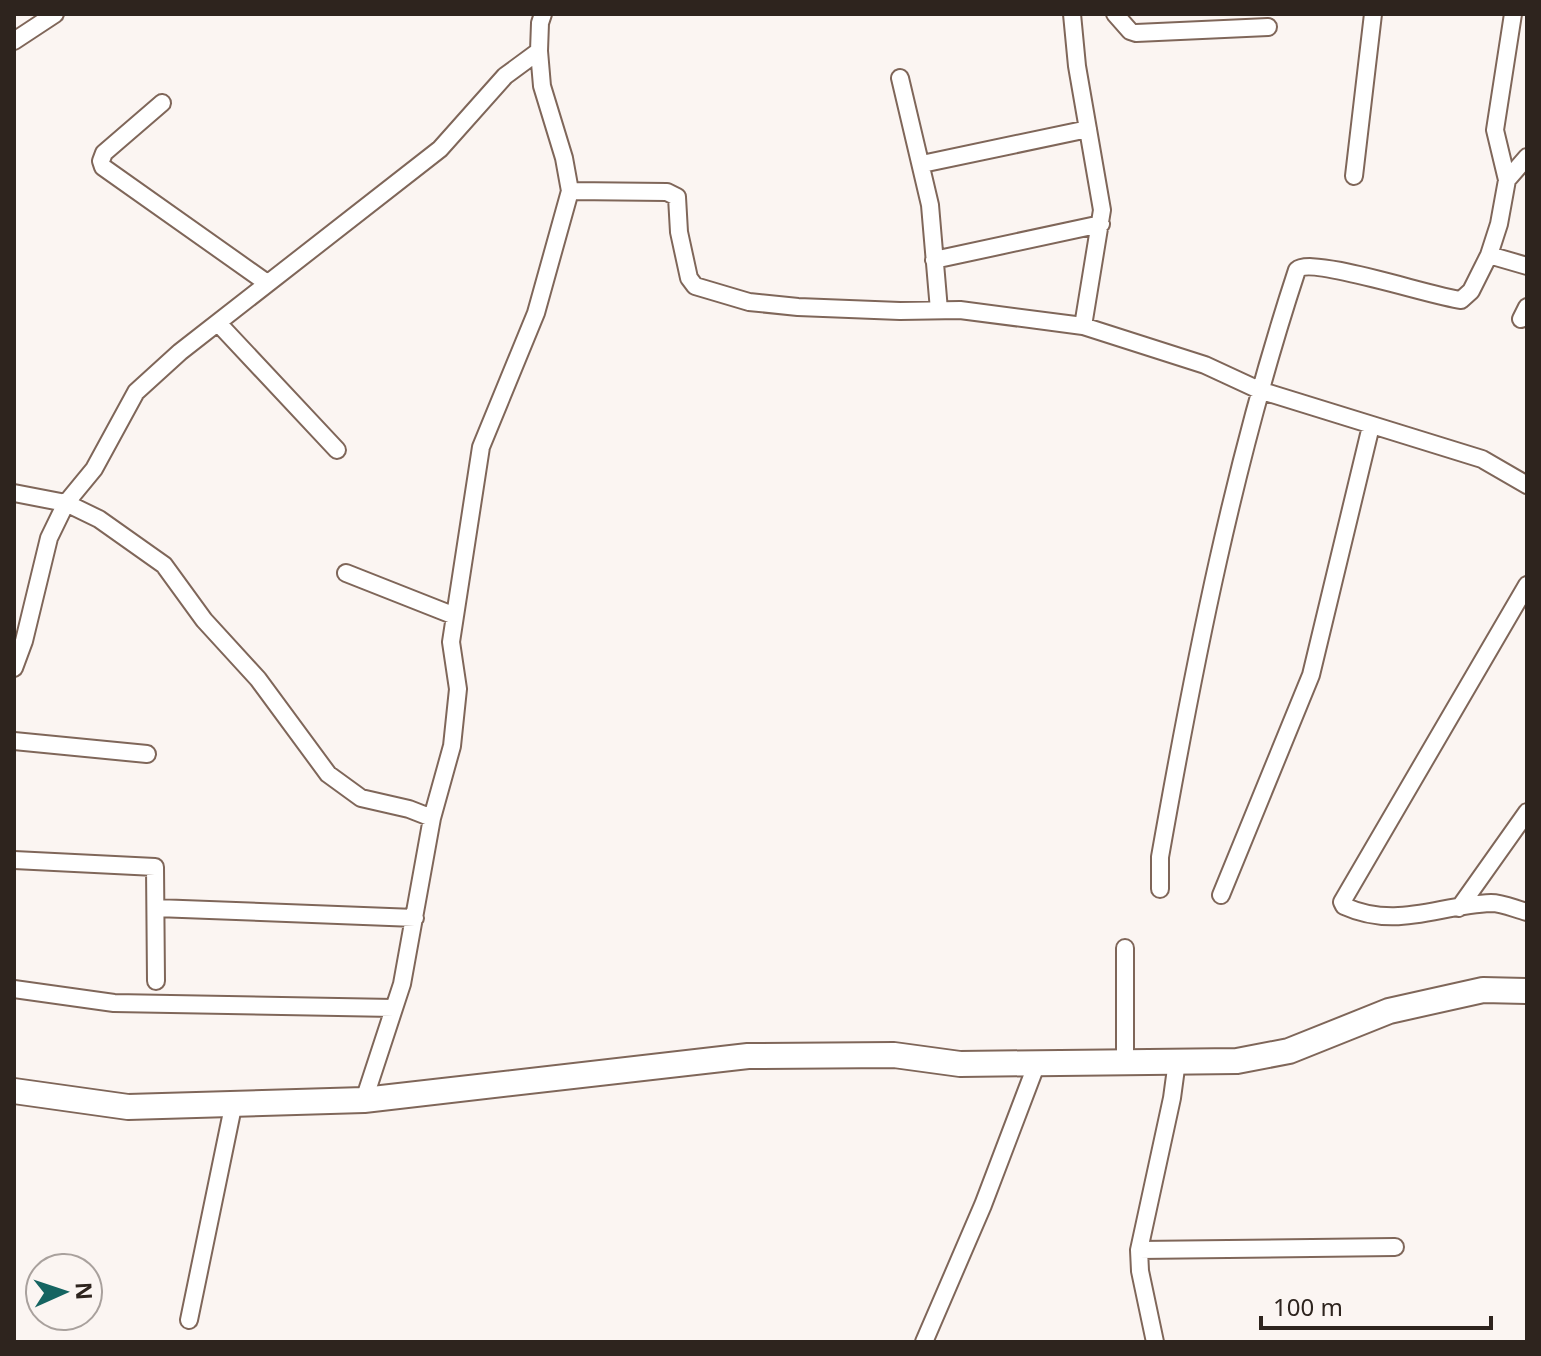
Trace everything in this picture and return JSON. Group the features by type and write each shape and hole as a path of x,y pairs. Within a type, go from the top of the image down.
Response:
{"street":[{"path":"14,41 55,14"},
{"path":"364,1100 394,1008 415,918 432,818 452,746 458,689 451,642 481,447 536,313 570,191 564,158 542,86 539,51 543,14"},
{"path":"1072,14 1077,66 1102,210 1083,326"},
{"path":"1115,14 1136,33 1268,27"},
{"path":"1354,176 1373,14"},
{"path":"1160,889 1160,857 1196,653 1259,390 1278,324 1300,266 1328,268 1461,300 1471,291 1489,255 1499,224 1507,180 1495,130 1513,14"},
{"path":"14,668 24,641 49,538 66,503 94,469 136,392 180,352 383,197 440,149 505,76 539,51"},
{"path":"900,78 930,205 939,310"},
{"path":"162,103 104,153 101,161 103,167 267,283"},
{"path":"922,164 1088,129"},
{"path":"1507,180 1527,157"},
{"path":"570,191 667,192 677,197 679,232 689,278 695,286 712,292 749,302 798,307 960,310 1083,326 1205,365 1259,390 1482,459 1527,485"},
{"path":"934,260 1101,224"},
{"path":"1489,255 1527,266"},
{"path":"218,323 337,450"},
{"path":"1221,895 1311,675 1371,426"},
{"path":"14,493 66,503 99,519 164,565 204,620 258,679 328,774 361,798 409,809 432,818"},
{"path":"346,573 455,616"},
{"path":"1527,585 1342,902 1356,911 1394,917 1494,903 1527,912"},
{"path":"14,741 147,754"},
{"path":"1459,908 1527,812"},
{"path":"14,860 155,867 156,981"},
{"path":"156,908 415,918"},
{"path":"1125,948 1125,1061"},
{"path":"14,989 114,1003 394,1008"},
{"path":"14,1091 128,1107 364,1100 748,1056 894,1055 960,1064 1237,1061 1289,1051 1389,1011 1483,990 1527,991"},
{"path":"1155,1342 1140,1271 1139,1250 1177,1061"},
{"path":"924,1342 983,1205 1037,1063"},
{"path":"189,1320 234,1102"},
{"path":"1139,1250 1395,1247"}]}
